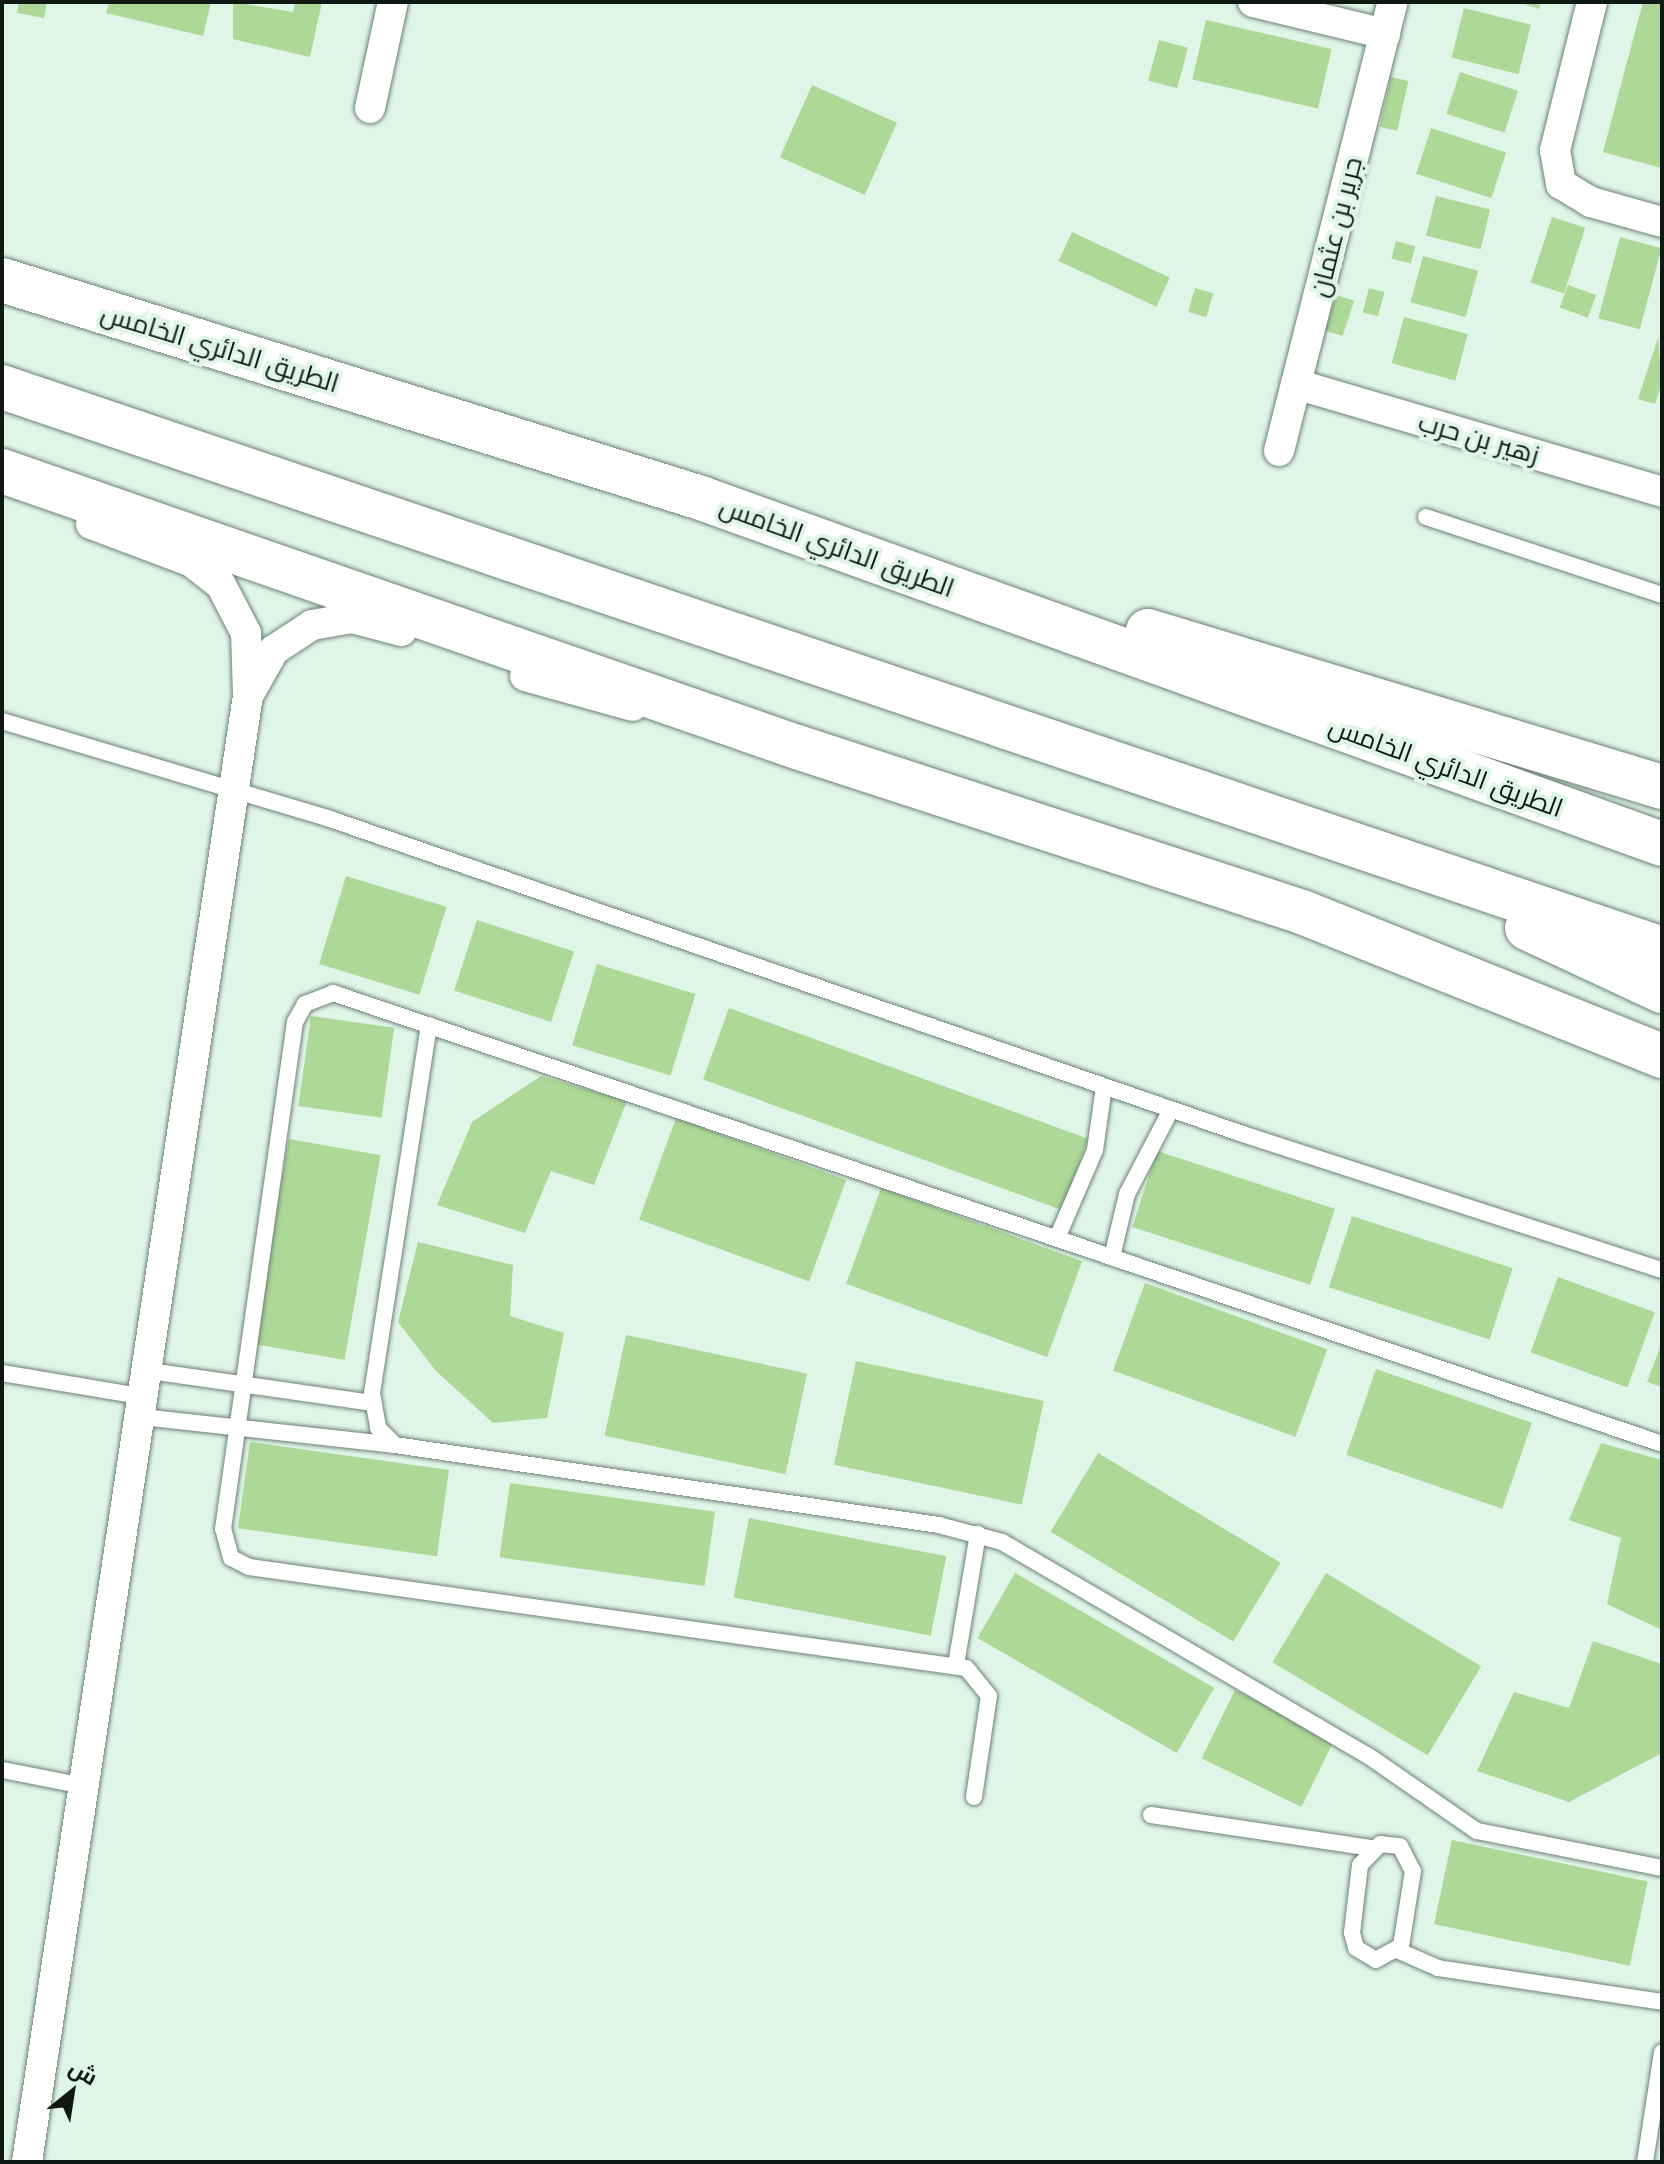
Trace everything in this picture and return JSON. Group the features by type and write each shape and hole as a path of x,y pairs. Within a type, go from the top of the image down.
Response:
{"highway":[{"name":"الطريق الدائري الخامس","path":"2,280 701,498 1662,844"},
{"path":"2,387 1385,858 1662,949"},
{"path":"2,471 682,705 1302,912 1662,1056"},
{"path":"701,498 1662,787"},
{"path":"1385,858 1662,991"}],"street":[{"path":"370,108 393,2"},
{"path":"1253,2 1385,34"},
{"name":"جرير بن عثمان","path":"1279,451 1393,2"},
{"path":"1592,2 1555,150 1561,184 1591,202 1662,222"},
{"name":"زهير بن حرب","path":"1296,384 1662,492"},
{"path":"2,484 208,572 241,616 248,695 146,1395 27,2162"},
{"path":"248,695 284,641 312,625 352,618 594,700 682,705"}],"lane":[{"path":"1426,517 1662,595"},
{"path":"2,721 235,789 1171,1110 1662,1270"},
{"path":"974,1797 989,1696 977,1674 956,1665 239,1564 223,1540 299,1012 313,998 333,993 1662,1444"},
{"path":"395,1445 378,1428 372,1403 429,1025"},
{"path":"1057,1238 1092,1160 1104,1087"},
{"path":"1112,1257 1127,1194 1171,1110"},
{"path":"2,1373 146,1395 238,1427 395,1445 978,1534 1057,1569 1370,1757 1477,1831 1662,1868"},
{"path":"146,1395 244,1385 372,1403"},
{"path":"956,1665 978,1534"},
{"path":"2,1770 84,1786"},
{"path":"1151,1815 1371,1848 1400,1846 1412,1862 1397,1950"},
{"path":"1371,1848 1360,1865 1353,1941 1376,1960 1397,1950 1438,1968 1662,2002"},
{"path":"1645,2162 1662,2052"}],"building":[{"path":"19,2 47,2 44,18 17,13"},
{"path":"109,2 211,2 203,36 106,13"},
{"path":"233,2 293,12 295,2 322,2 310,57 233,39"},
{"path":"1517,2 1541,2 1539,9"},
{"path":"1643,2 1662,2 1661,168 1603,152"},
{"path":"1464,8 1531,25 1519,74 1452,57"},
{"path":"1206,20 1332,49 1318,108 1192,79"},
{"path":"1159,40 1188,48 1177,88 1148,81"},
{"path":"1460,72 1518,91 1504,133 1446,114"},
{"path":"1391,77 1409,81 1397,131 1380,127"},
{"path":"812,85 897,123 865,195 780,157"},
{"path":"1431,128 1506,152 1491,198 1416,174"},
{"path":"1436,196 1490,210 1480,249 1426,236"},
{"path":"1552,217 1585,228 1564,293 1531,283"},
{"path":"1072,232 1170,278 1156,307 1058,261"},
{"path":"1620,237 1662,248 1640,329 1598,318"},
{"path":"1396,241 1415,246 1411,264 1391,258"},
{"path":"1423,256 1478,271 1466,317 1411,302"},
{"path":"1568,285 1596,295 1588,318 1560,308"},
{"path":"1195,288 1213,293 1206,317 1188,312"},
{"path":"1369,288 1384,292 1378,316 1363,312"},
{"path":"1336,295 1354,301 1343,336 1325,330"},
{"path":"1404,317 1468,334 1455,380 1392,363"},
{"path":"1658,338 1662,383 1655,404 1638,399"},
{"path":"346,876 446,907 420,995 319,964"},
{"path":"477,920 574,952 551,1022 454,990"},
{"path":"597,964 695,994 671,1075 572,1045"},
{"path":"729,1008 1088,1139 1062,1210 703,1079"},
{"path":"311,1016 394,1028 382,1118 298,1106"},
{"path":"541,1076 627,1101 594,1185 551,1171 525,1233 437,1205 472,1122"},
{"path":"676,1118 846,1180 809,1281 639,1219"},
{"path":"289,1139 381,1155 344,1360 253,1344"},
{"path":"1157,1151 1335,1209 1310,1285 1132,1227"},
{"path":"881,1188 1082,1261 1047,1357 846,1284"},
{"path":"1352,1216 1513,1268 1490,1340 1329,1287"},
{"path":"418,1242 513,1265 510,1316 564,1333 547,1418 493,1423 436,1371 398,1322"},
{"path":"1558,1277 1655,1312 1627,1387 1531,1352"},
{"path":"1145,1283 1327,1349 1295,1437 1113,1370"},
{"path":"626,1335 807,1373 786,1474 605,1436"},
{"path":"1662,1342 1662,1387 1647,1382"},
{"path":"856,1361 1044,1401 1022,1505 834,1465"},
{"path":"1376,1369 1532,1423 1502,1509 1346,1455"},
{"path":"250,1442 449,1470 437,1556 238,1528"},
{"path":"1601,1443 1662,1460 1662,1630 1607,1604 1621,1538 1569,1520"},
{"path":"1098,1453 1281,1563 1233,1642 1051,1532"},
{"path":"510,1483 715,1512 705,1586 500,1557"},
{"path":"749,1518 946,1556 931,1636 734,1598"},
{"path":"1015,1573 1214,1688 1177,1753 978,1638"},
{"path":"1326,1573 1481,1666 1428,1755 1272,1662"},
{"path":"1593,1641 1662,1664 1662,1753 1569,1802 1477,1771 1514,1692 1569,1708"},
{"path":"1235,1690 1335,1739 1301,1807 1202,1758"},
{"path":"1452,1840 1648,1882 1630,1966 1434,1924"}]}
